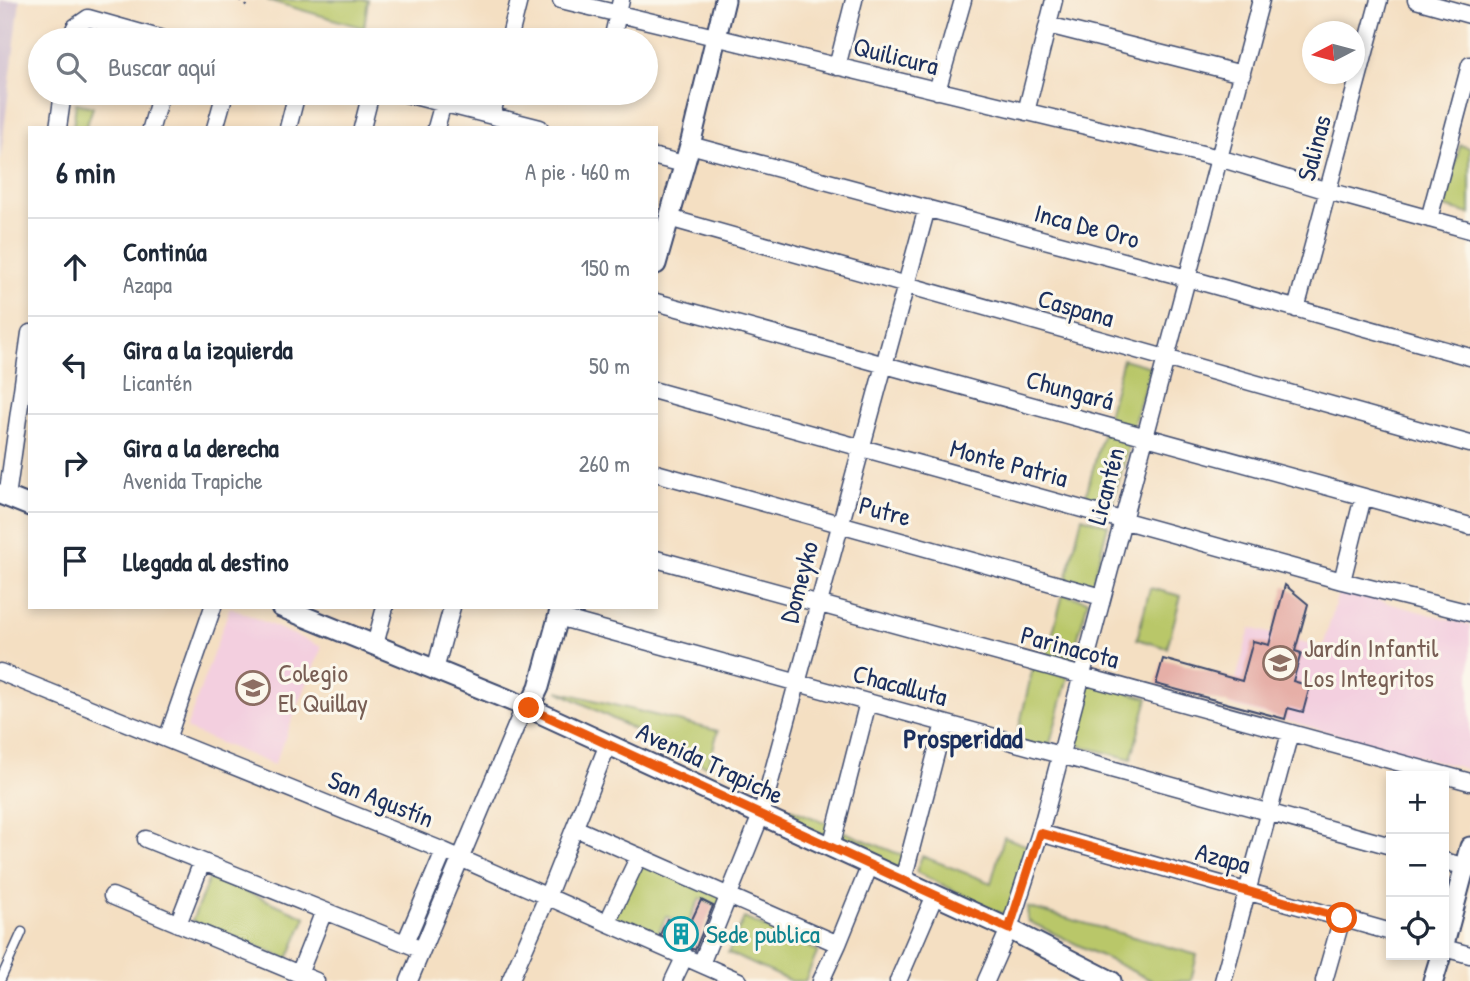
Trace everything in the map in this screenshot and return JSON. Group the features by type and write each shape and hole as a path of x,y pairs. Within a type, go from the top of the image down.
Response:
{"street":[{"path":"512,28 519,0"},
{"name":"Quilicura","path":"561,0 620,7 716,37 1219,158 1470,230"},
{"path":"658,254 663,229 690,145 724,0"},
{"path":"837,66 854,0"},
{"path":"937,91 963,0"},
{"path":"1026,112 1055,0"},
{"name":"Licantén","path":"986,981 1009,929 1040,833 1261,0"},
{"name":"Salinas","path":"1296,309 1379,0"},
{"path":"1416,0 1470,15"},
{"path":"615,28 620,7"},
{"path":"75,28 88,18 123,28"},
{"path":"1048,25 1242,74"},
{"path":"1429,219 1463,123 1470,65"},
{"path":"58,126 61,105"},
{"path":"152,126 158,105"},
{"path":"216,126 222,105"},
{"path":"290,126 295,105"},
{"path":"363,126 368,105"},
{"path":"437,126 442,105"},
{"path":"451,105 516,125"},
{"path":"492,116 494,105"},
{"name":"Inca De Oro","path":"690,145 1470,357"},
{"path":"658,158 684,164"},
{"name":"Domeyko","path":"701,964 761,815 927,208"},
{"name":"Caspana","path":"663,229 906,285 1470,444"},
{"name":"Chungará","path":"658,303 1470,526"},
{"path":"28,345 4,495 28,505"},
{"name":"Monte Patria","path":"658,392 1342,581 1470,613"},
{"name":"Putre","path":"658,474 1101,597"},
{"path":"1342,581 1363,497"},
{"name":"Parinacota","path":"658,560 1470,782"},
{"path":"167,739 212,609"},
{"path":"375,646 385,609"},
{"path":"435,670 451,609"},
{"name":"Avenida Trapiche","path":"307,612 375,646 529,708 608,744 1009,929 1111,981"},
{"path":"410,981 519,719 529,708 539,687 560,612"},
{"name":"Chacalluta","path":"560,612 797,683 1386,845"},
{"name":"San Agustín","path":"0,672 444,851 739,981"},
{"path":"831,847 868,702"},
{"path":"903,880 944,723"},
{"path":"1223,981 1290,733"},
{"path":"514,980 608,744"},
{"path":"575,828 838,944"},
{"name":"Azapa","path":"1040,833 1386,931"},
{"path":"146,839 422,950"},
{"path":"1449,929 1470,847"},
{"path":"405,943 444,851"},
{"path":"607,923 639,856"},
{"path":"178,924 202,862"},
{"path":"1449,862 1467,867"},
{"path":"821,981 870,865"},
{"path":"898,981 935,895"},
{"path":"112,896 316,981"},
{"path":"299,974 324,911"},
{"path":"1324,981 1342,918"},
{"path":"1449,948 1470,955"},
{"path":"673,981 685,956"},
{"path":"1433,981 1439,960"}],"lane":[{"path":"2,980 22,932"}],"path":[{"path":"240,0 249,9"}],"shaded area":[{"path":"0,0 20,0 0,162"},
{"path":"1339,590 1470,625 1470,770 1229,705 1250,628 1323,647"},
{"name":"Colegio El Quillay","path":"229,609 322,647 274,765 186,729"}],"green space":[{"path":"267,0 368,0 364,28"},
{"path":"76,105 93,107 87,126 73,126"},
{"path":"1460,145 1470,148 1470,214 1444,207"},
{"path":"1123,359 1151,367 1132,429 1106,423"},
{"path":"1103,432 1131,438 1110,512 1083,506"},
{"path":"1082,517 1108,525 1092,586 1066,580"},
{"path":"1150,588 1181,596 1167,648 1137,639"},
{"path":"1063,594 1088,601 1070,666 1046,659"},
{"path":"1033,667 1068,677 1048,751 1016,741"},
{"path":"1089,682 1148,698 1131,759 1073,744"},
{"path":"558,691 718,731 708,767"},
{"path":"780,805 832,825 827,837 775,815"},
{"path":"842,831 904,856 900,870 839,843"},
{"path":"1004,837 1028,846 1006,916 916,872 922,856 991,883"},
{"path":"639,858 728,895 722,908 700,898 687,925 666,916 655,941 609,922"},
{"path":"210,876 306,917 288,959 192,921"},
{"path":"1027,907 1197,955 1191,981 1153,981 1028,921"},
{"path":"744,918 818,951 805,981 791,981 728,953"}],"building":[{"path":"1285,585 1308,604 1295,651 1301,653 1293,681 1310,686 1303,712 1288,708 1285,719 1156,684 1163,659 1242,681 1253,641 1269,645"},
{"name":"Sede publica","path":"701,900 713,906 695,950 660,935 667,919 688,928"}],"place":[{"name":"Jardín Infantil Los Integritos","path":"1280,663"},
{"name":"Colegio El Quillay","path":"253,688"},
{"name":"Sede publica","path":"681,934"}],"district":[{"name":"Prosperidad","path":"963,738"}],"route":[{"path":"529,708 1009,929 1040,833 1342,918"}]}
